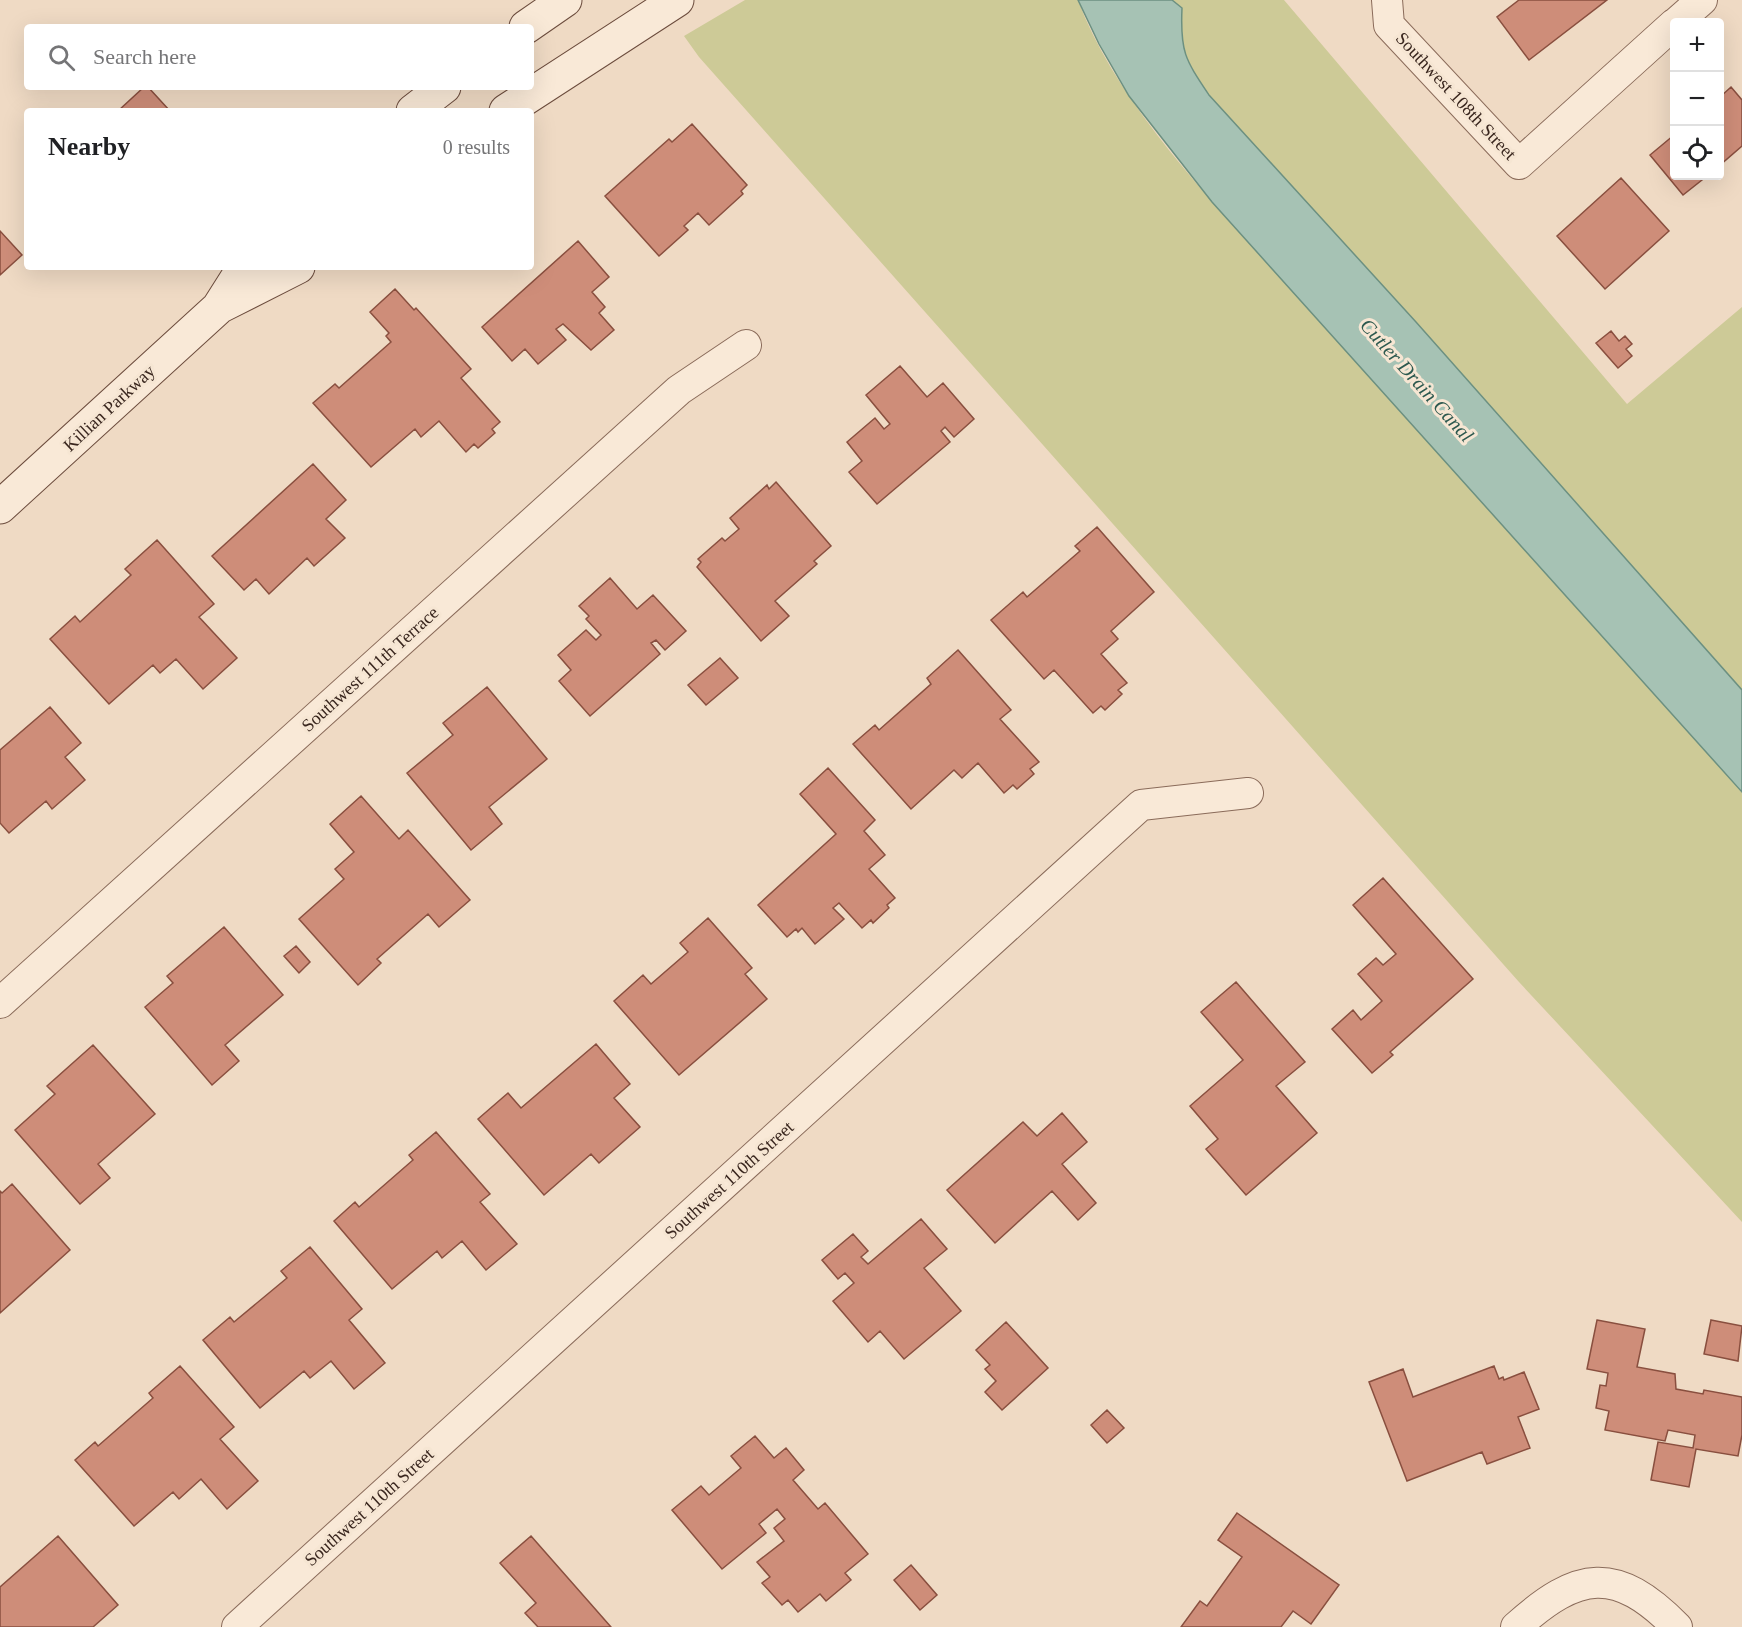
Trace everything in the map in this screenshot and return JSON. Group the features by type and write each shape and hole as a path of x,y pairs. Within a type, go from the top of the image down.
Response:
{"main road":[{"path":"530,24 565,0"},
{"path":"511,108 677,0"},
{"path":"417,108 440,90"},
{"name":"Killian Parkway","path":"0,507 218,308 242,270"},
{"name":"Killian Parkway","path":"218,308 292,270"}],"street":[{"name":"Southwest 108th Street","path":"1387,0 1389,25 1519,164 1670,28"},
{"name":"Southwest 108th Street","path":"1682,18 1702,0"},
{"name":"Southwest 111th Terrace","path":"0,1003 679,390 746,345"},
{"name":"Southwest 110th Street","path":"237,1627 1140,805 1248,793"},
{"path":"1516,1627 1548,1601 1591,1582 1615,1584 1637,1594 1677,1627"}],"shaded area":[{"path":"745,0 1078,0 1094,38 1115,75 1140,112 1195,182 1495,515 1547,472 1416,322 1209,95 1189,64 1183,46 1182,8 1172,0 1284,0 1627,404 1742,307 1742,1222 1519,982 699,57 684,36"}],"water":[{"name":"Cutler Drain Canal","path":"1078,0 1172,0 1182,8 1183,45 1189,63 1209,95 1416,322 1742,690 1742,792 1212,202 1129,96 1099,44"}],"building":[{"path":"1519,0 1607,0 1529,60 1497,17"},
{"path":"1731,87 1742,100 1742,146 1724,162 1724,126 1724,93"},
{"path":"141,90 151,90 167,108 121,108"},
{"path":"692,124 747,185 741,191 743,194 709,225 698,213 684,226 688,230 659,256 605,196 669,139 672,142"},
{"path":"1670,138 1670,179 1650,155"},
{"path":"1621,178 1669,231 1605,289 1557,236"},
{"path":"1671,180 1702,180 1683,195"},
{"path":"0,231 22,255 0,275"},
{"path":"578,241 609,277 592,292 605,307 599,313 614,330 591,350 563,324 556,329 566,340 538,364 525,349 512,361 482,327"},
{"path":"395,289 414,310 416,308 471,369 461,378 500,422 492,429 495,433 478,448 474,444 466,452 439,421 421,437 415,429 371,467 313,403 335,384 339,388 391,342 386,336 389,333 370,312"},
{"path":"1611,331 1619,341 1625,336 1632,344 1626,349 1632,356 1618,368 1596,343"},
{"path":"900,366 927,397 943,383 974,419 954,437 945,427 941,431 950,442 877,504 849,472 862,461 847,442 875,418 884,429 890,424 866,395"},
{"path":"313,464 346,500 326,519 345,538 314,566 307,558 269,594 256,579 244,590 212,556"},
{"path":"776,482 831,546 814,561 817,564 775,601 789,616 761,641 697,567 701,562 698,559 722,538 725,541 739,529 730,518 767,485 769,489"},
{"path":"1097,527 1154,592 1111,631 1118,639 1101,654 1127,683 1118,690 1122,694 1105,710 1101,706 1093,713 1054,670 1044,679 991,620 1023,592 1027,597 1080,551 1075,546"},
{"path":"157,540 214,604 199,617 237,658 203,689 176,659 160,673 153,665 109,704 50,639 75,616 80,622 131,575 125,569"},
{"path":"610,578 637,609 653,595 686,631 665,650 656,640 651,643 660,654 590,716 559,681 571,670 558,655 586,630 596,640 601,635 586,619 589,616 579,606"},
{"path":"958,650 1011,710 1000,719 1039,762 1030,769 1034,774 1017,789 1013,785 1004,793 978,763 962,778 954,770 911,809 853,744 875,725 879,730 931,684 927,678"},
{"path":"720,658 738,678 706,705 688,685"},
{"path":"487,687 547,759 489,807 502,824 471,850 407,773 453,735 443,723"},
{"path":"50,707 81,743 65,757 85,780 52,809 46,801 9,833 0,823 0,750"},
{"path":"828,768 875,820 864,831 885,855 869,869 895,898 887,905 889,908 873,923 871,920 862,928 839,903 833,908 844,919 815,944 802,928 798,932 796,929 787,937 758,905 836,834 800,794"},
{"path":"361,796 399,839 408,830 470,900 439,927 428,914 377,959 381,963 358,985 299,919 344,879 335,869 354,852 330,824"},
{"path":"1383,878 1473,979 1390,1052 1393,1055 1372,1073 1332,1029 1353,1010 1361,1020 1382,1001 1358,974 1376,958 1383,965 1396,954 1353,905"},
{"path":"708,918 752,968 745,974 767,999 679,1075 614,1001 643,975 651,984 688,952 680,943"},
{"path":"224,927 283,995 225,1045 239,1061 212,1085 145,1007 173,983 167,976"},
{"path":"296,946 310,962 299,973 284,956"},
{"path":"1236,982 1305,1062 1276,1086 1317,1133 1246,1195 1206,1149 1218,1139 1190,1106 1243,1060 1201,1012"},
{"path":"596,1044 630,1084 614,1098 640,1127 599,1163 591,1154 544,1195 478,1119 508,1093 521,1108"},
{"path":"93,1045 155,1114 98,1164 110,1178 80,1204 15,1130 55,1094 47,1086"},
{"path":"1062,1113 1087,1142 1062,1164 1096,1203 1078,1220 1052,1191 995,1243 947,1190 1023,1122 1037,1136"},
{"path":"436,1132 490,1194 480,1202 517,1244 486,1270 462,1241 442,1258 437,1251 392,1289 334,1221 355,1202 359,1207 413,1160 409,1155"},
{"path":"12,1184 70,1250 0,1313 0,1191 2,1193"},
{"path":"921,1219 947,1249 924,1268 961,1311 904,1359 880,1331 868,1342 833,1301 854,1283 845,1273 838,1279 822,1260 853,1234 868,1251 861,1257 868,1264"},
{"path":"310,1247 362,1309 349,1320 385,1363 354,1389 331,1361 310,1378 304,1371 260,1408 203,1340 230,1317 234,1322 287,1278 281,1271"},
{"path":"1597,1320 1645,1329 1637,1367 1675,1374 1676,1389 1703,1394 1704,1390 1742,1397 1742,1435 1738,1456 1696,1449 1689,1487 1651,1480 1658,1442 1693,1448 1695,1435 1668,1430 1665,1441 1605,1430 1609,1411 1596,1408 1600,1385 1606,1386 1608,1373 1587,1369"},
{"path":"1711,1320 1742,1326 1738,1361 1704,1354"},
{"path":"1006,1322 1048,1368 1002,1410 985,1392 996,1381 985,1369 990,1365 976,1350"},
{"path":"180,1366 234,1427 220,1439 258,1481 227,1509 201,1479 179,1499 173,1492 134,1526 75,1460 95,1442 98,1446 153,1398 149,1393"},
{"path":"1494,1366 1499,1379 1503,1377 1504,1380 1524,1372 1539,1409 1518,1417 1530,1448 1487,1464 1482,1452 1407,1481 1369,1382 1403,1369 1413,1397"},
{"path":"1107,1410 1124,1428 1107,1443 1091,1425"},
{"path":"755,1436 774,1458 786,1448 804,1470 793,1480 818,1509 825,1503 868,1554 845,1573 851,1580 826,1601 820,1594 798,1612 788,1600 782,1605 762,1583 770,1577 757,1562 784,1541 774,1528 785,1519 777,1509 759,1524 766,1533 722,1569 672,1510 701,1486 709,1495 741,1468 731,1456"},
{"path":"1237,1513 1339,1585 1311,1624 1293,1611 1281,1627 1181,1627 1200,1601 1207,1606 1242,1557 1218,1540"},
{"path":"58,1536 118,1605 93,1627 0,1627 0,1587"},
{"path":"531,1536 611,1627 538,1627 525,1613 536,1603 500,1563"},
{"path":"911,1565 937,1595 920,1610 894,1580"}]}
